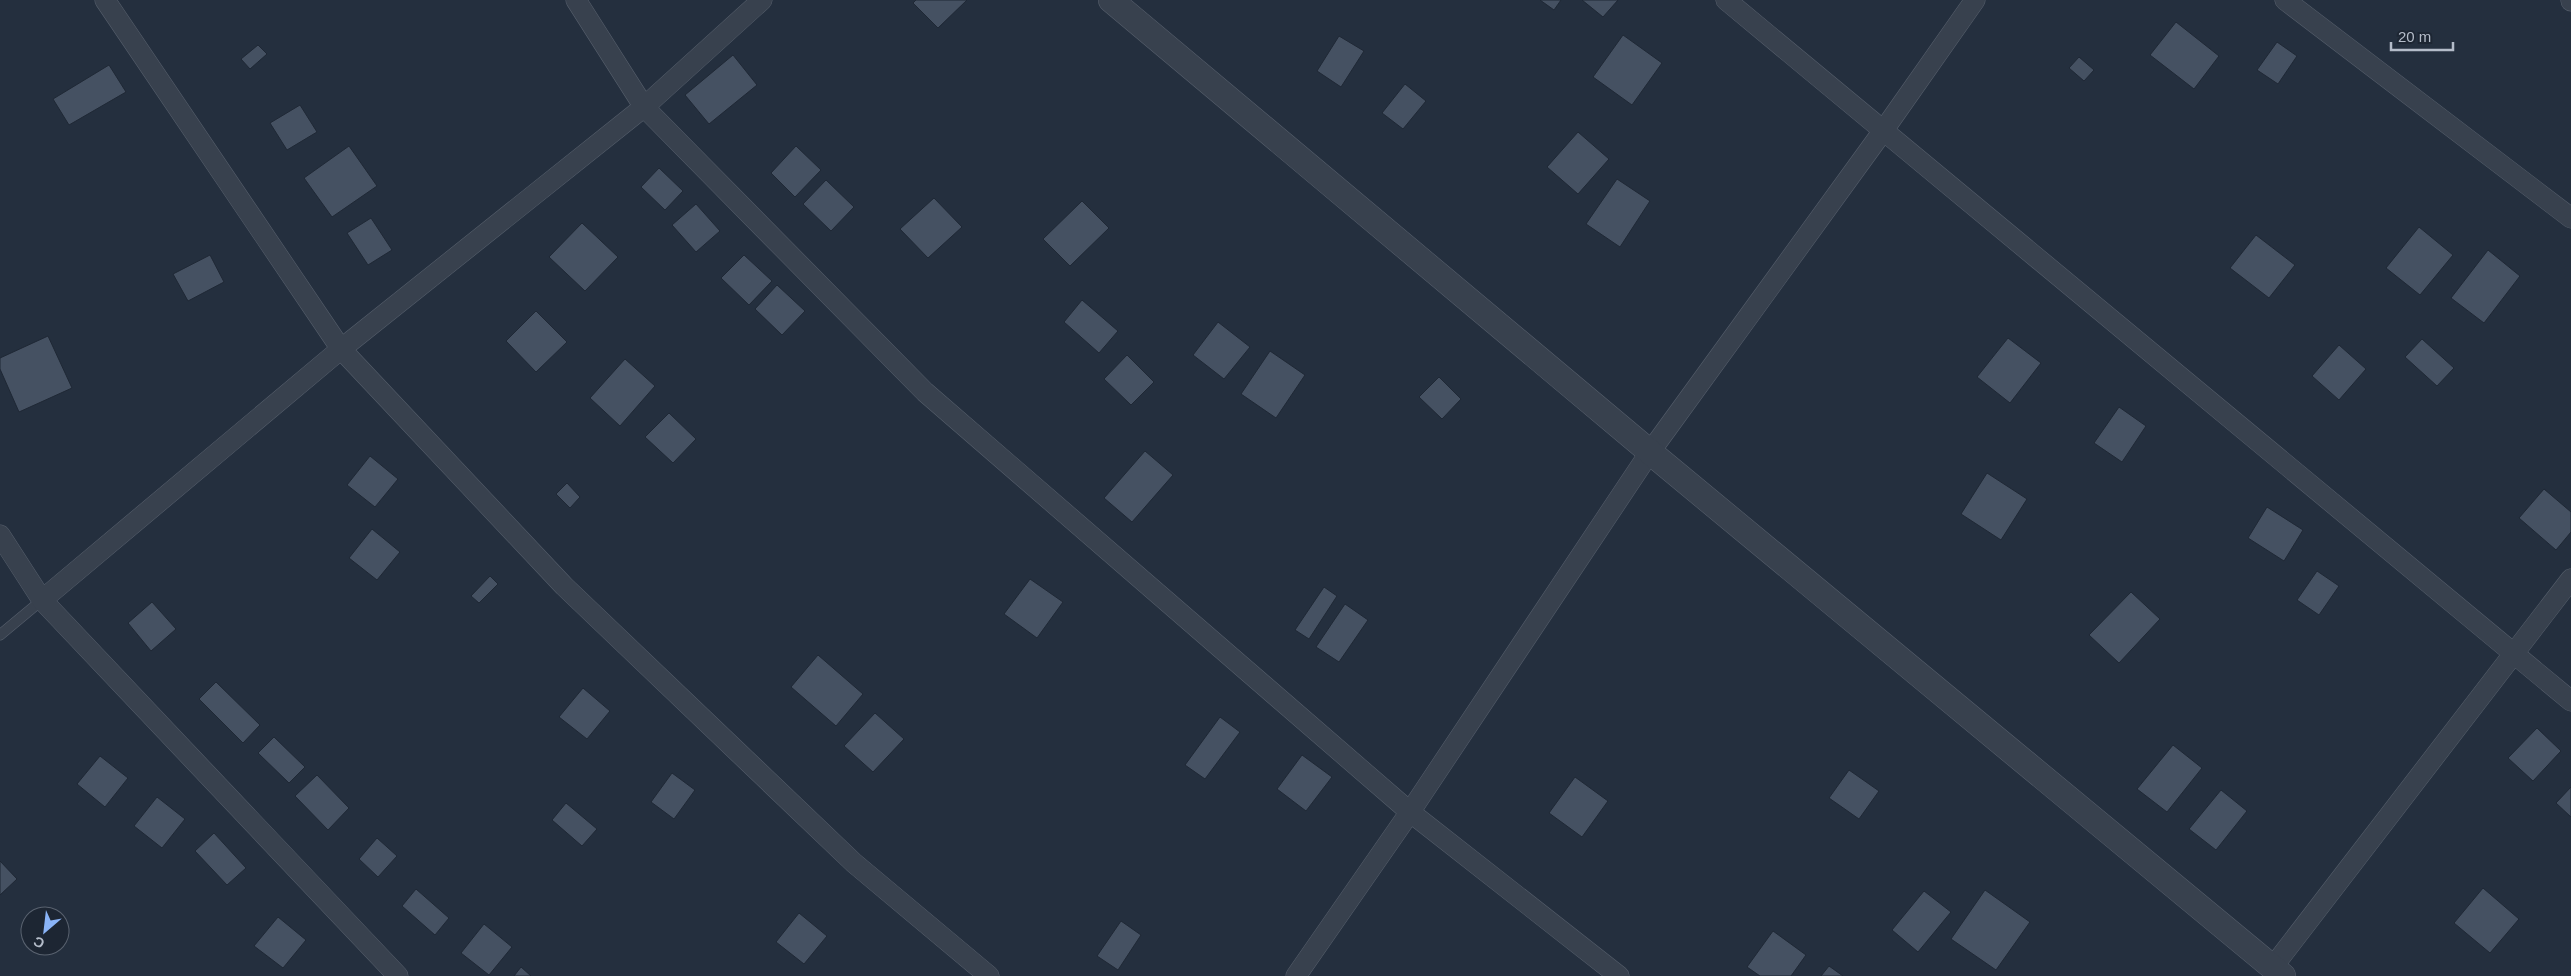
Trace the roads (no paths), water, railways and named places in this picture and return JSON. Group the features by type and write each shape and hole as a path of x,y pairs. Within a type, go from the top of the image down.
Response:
{"street":[{"path":"104,0 341,349 564,586 854,863 990,976"},
{"path":"576,0 644,107 925,392 1410,812 1619,976"},
{"path":"42,600 341,349 644,107 762,0"},
{"path":"1111,0 1650,452 2278,972 2571,579"},
{"path":"1726,0 2513,655 2571,701"},
{"path":"1296,976 1410,812 1650,452 1883,131 1975,0"},
{"path":"2285,0 2571,218"},
{"path":"0,535 42,600 398,976"},
{"path":"2548,609 2571,606"}],"lane":[{"path":"0,635 42,600"}]}
